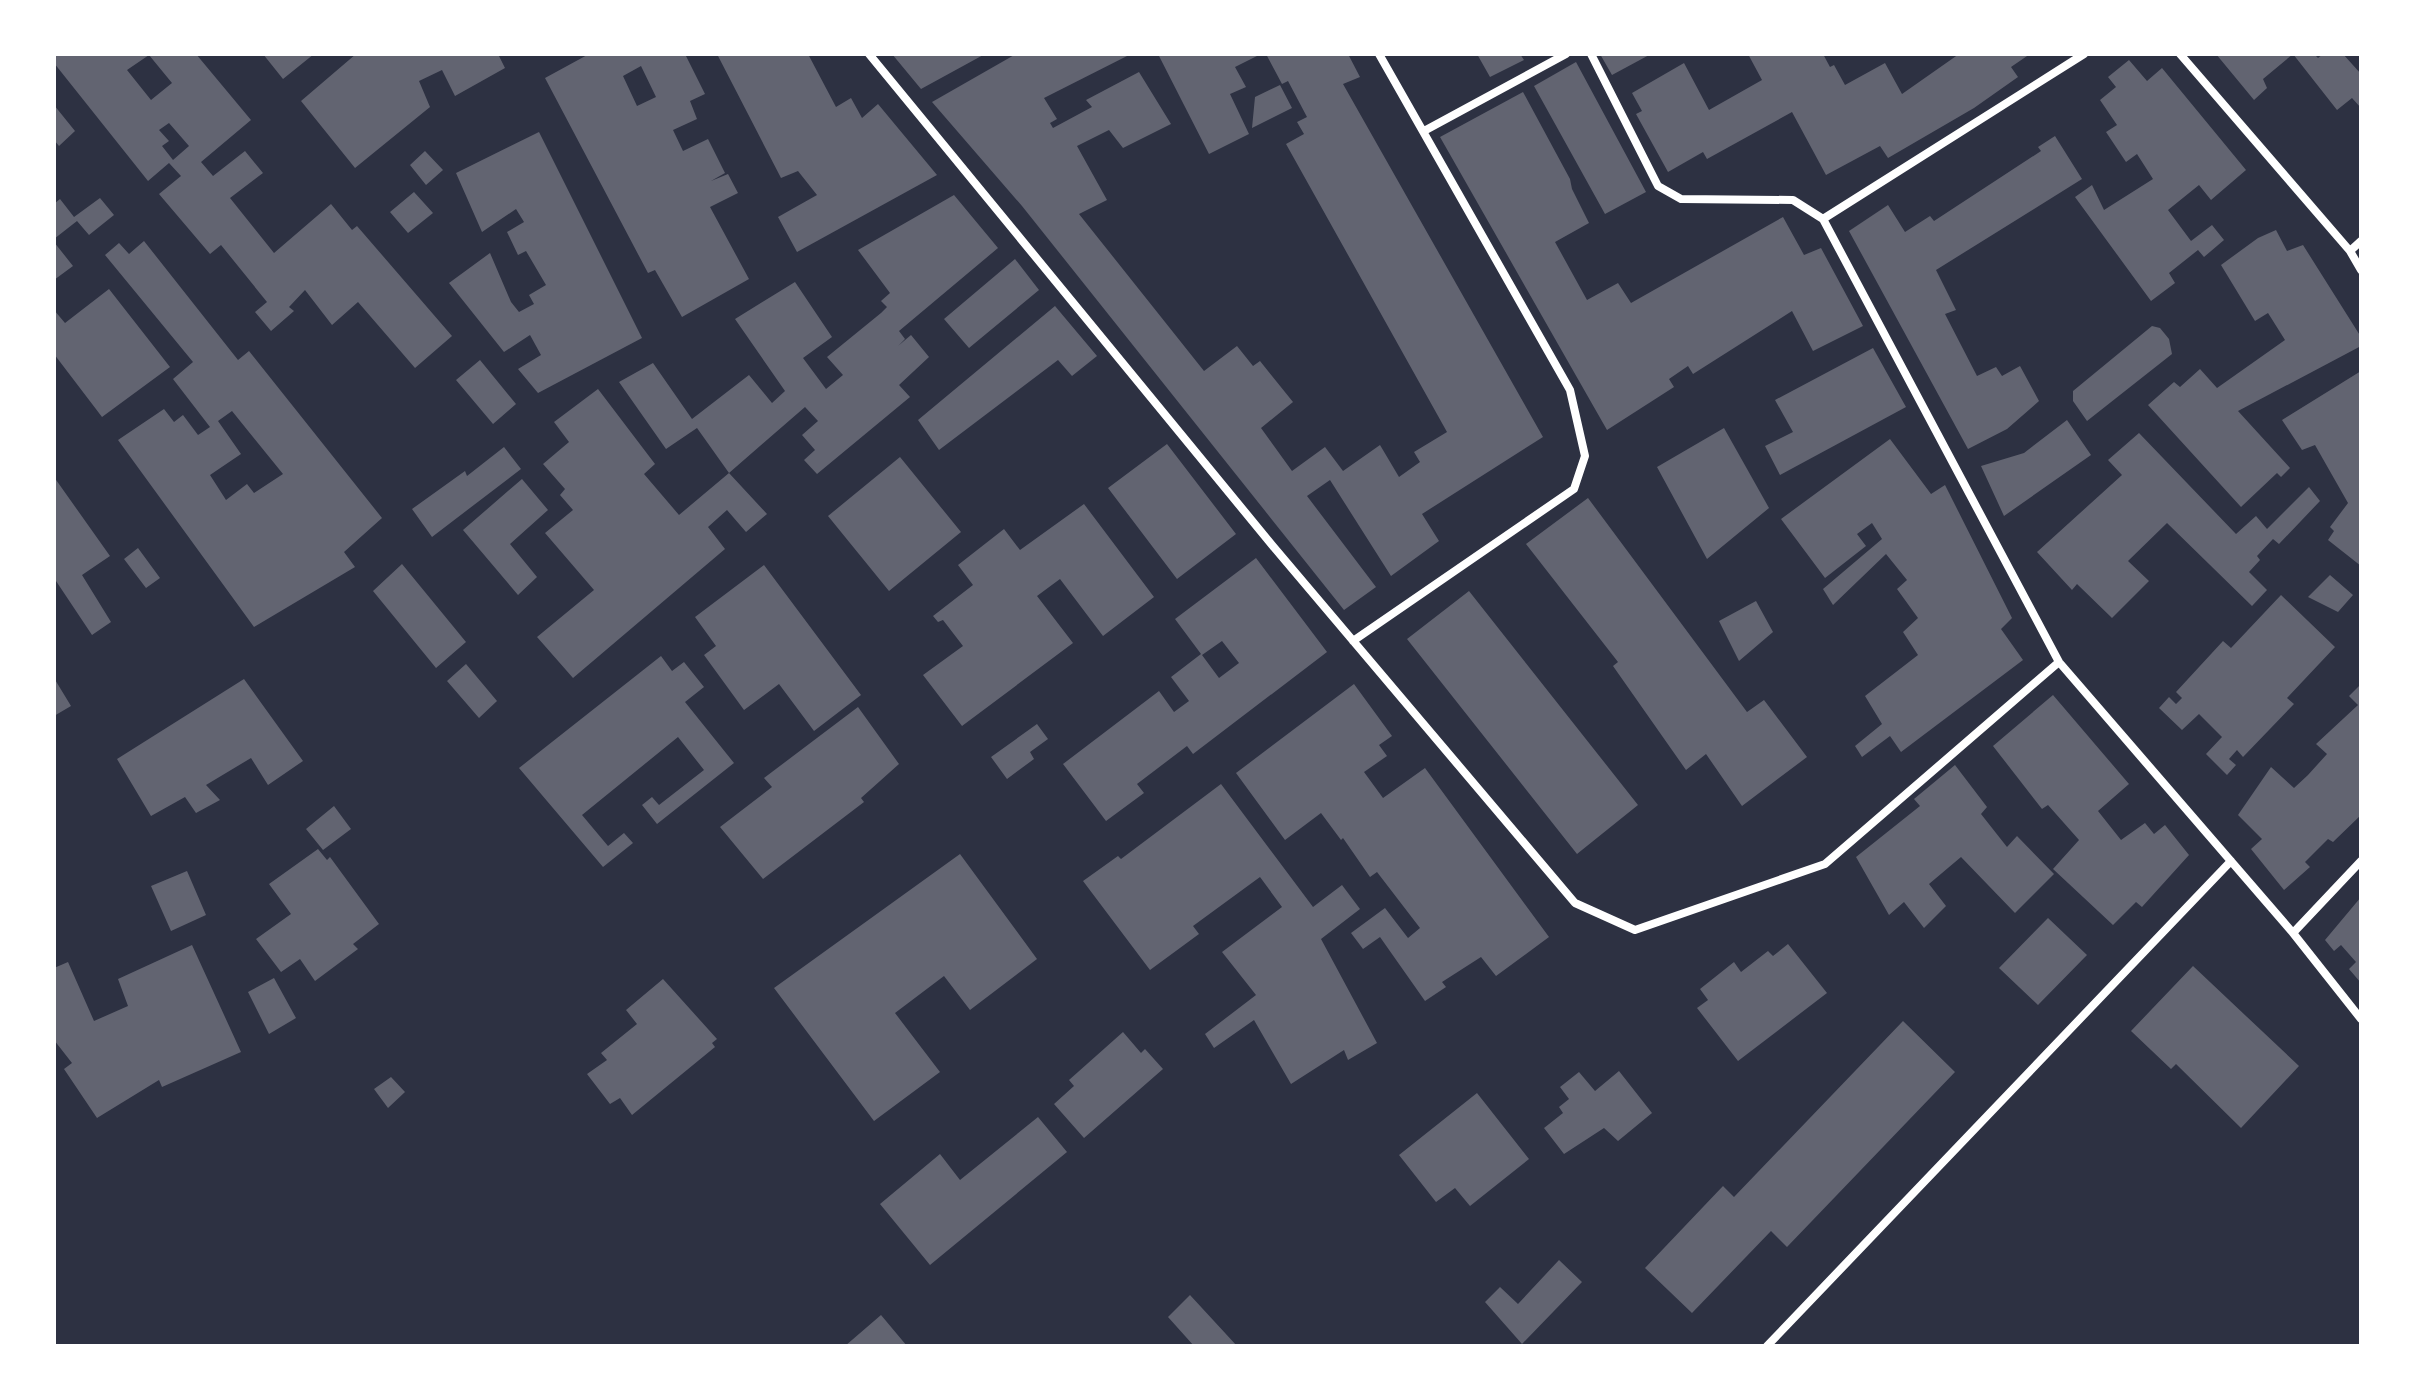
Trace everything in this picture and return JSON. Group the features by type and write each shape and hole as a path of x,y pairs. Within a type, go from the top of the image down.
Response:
{"street":[{"path":"869,54 1353,641 1575,903 1635,930 1825,864 2059,662"},
{"path":"1353,641 1574,489 1585,456 1570,390 1379,54"},
{"path":"1424,131 1566,54"},
{"path":"1591,54 1658,186 1681,199 1793,200 1823,219 2059,662 2293,933 2361,1019"},
{"path":"1823,219 2084,54"},
{"path":"2180,54 2350,251 2361,270"},
{"path":"2350,251 2361,241"},
{"path":"1767,1346 2231,861"},
{"path":"2293,933 2361,861"}],"building":[{"path":"54,54 196,54 251,120 201,162 213,176 245,151 263,173 230,198 274,253 331,204 352,230 357,226 452,336 415,368 358,302 332,325 305,290 289,307 294,311 271,331 255,312 267,302 221,245 210,254 159,194 181,176 169,163 148,181 54,63","holes":["149,55 172,83 151,100 127,70","169,123 189,146 173,160 162,146 169,141 159,130"]},
{"path":"263,54 314,54 283,79"},
{"path":"356,54 498,54 505,68 455,96 442,70 419,81 430,107 355,168 301,101"},
{"path":"589,54 685,54 705,94 690,101 697,119 673,130 683,151 708,139 725,173 711,181 728,174 738,193 710,207 749,279 682,317 655,270 648,273 545,78","holes":["641,66 656,97 637,106 623,76"]},
{"path":"717,54 808,54 836,107 851,98 862,118 878,104 937,175 797,252 778,217 817,195 798,171 781,178"},
{"path":"892,54 985,54 921,89"},
{"path":"1016,54 1131,54 1044,98 1057,119 1050,123 1053,128 1092,107 1086,100 1139,72 1171,124 1123,148 1109,130 1077,146 1107,200 1079,214 1204,371 1237,346 1253,366 1260,361 1293,402 1261,428 1292,471 1325,447 1343,471 1380,445 1399,477 1420,462 1414,452 1447,432 1286,144 1304,134 1297,122 1307,117 1288,81 1282,84 1266,54 1348,54 1360,77 1343,84 1543,437 1422,514 1439,541 1391,576 1330,480 1307,496 1376,587 1344,610 1022,206 932,102"},
{"path":"1158,54 1261,54 1235,67 1246,87 1230,94 1249,134 1209,154"},
{"path":"1477,54 1520,54 1524,60 1490,77"},
{"path":"1600,54 1651,54 1612,75"},
{"path":"1748,54 1823,54 1830,67 1834,65 1845,85 1885,63 1902,94 1959,54 2030,54 2011,67 2018,77 1974,108 1888,158 1880,146 1826,175 1792,112 1707,159 1703,152 1668,172 1636,114 1642,111 1632,93 1684,63 1709,110 1762,80"},
{"path":"2216,54 2293,54 2263,79 2267,88 2254,100"},
{"path":"2293,54 2314,54 2318,58 2323,54 2343,54 2361,74 2361,108 2352,98 2337,110"},
{"path":"2129,60 2147,81 2162,68 2246,170 2211,200 2199,185 2168,210 2191,241 2212,225 2224,240 2204,257 2198,250 2169,273 2175,283 2151,301 2075,197 2092,185 2104,210 2153,179 2137,154 2126,162 2106,132 2117,125 2100,100 2116,87 2108,77"},
{"path":"1576,62 1646,192 1605,214 1534,86"},
{"path":"1280,85 1292,108 1252,128 1255,97"},
{"path":"1523,92 1570,179 1589,223 1555,242 1587,300 1618,283 1631,303 1783,217 1804,255 1821,248 1863,326 1813,351 1792,311 1693,374 1688,366 1669,379 1674,387 1607,430 1440,137"},
{"path":"54,105 75,131 59,146 54,140"},
{"path":"539,132 642,338 538,393 518,369 541,355 530,335 504,352 449,283 490,253 511,302 519,312 534,304 529,295 546,285 526,251 518,255 507,232 524,222 516,209 482,232 456,173"},
{"path":"2055,136 2082,179 1936,270 1956,310 1945,314 1977,376 1996,367 2002,376 2020,366 2039,401 2007,429 1968,449 1849,231 1888,205 1905,232 1930,216 1934,221 2041,151 2038,147"},
{"path":"425,151 443,170 426,185 410,165"},
{"path":"414,192 433,213 408,233 390,212"},
{"path":"954,195 998,248 899,331 905,339 898,346 911,335 929,357 899,385 910,397 817,474 804,460 815,450 802,435 818,421 805,407 729,473 697,428 666,449 619,382 653,363 692,419 749,375 772,403 785,391 735,319 795,282 832,337 803,358 826,389 843,375 827,357 887,307 881,301 890,293 858,250"},
{"path":"100,198 114,215 89,235 77,221 54,239 54,204 60,199 74,217"},
{"path":"2276,230 2287,251 2303,245 2361,337 2361,346 2238,411 2290,468 2281,477 2277,473 2241,507 2148,405 2174,382 2180,387 2200,369 2217,388 2285,340 2268,313 2255,321 2221,265 2258,238"},
{"path":"144,241 238,360 249,351 382,518 344,552 355,567 254,627 118,440 164,409 174,422 183,415 198,435 210,427 173,379 193,362 105,255 119,243 129,254","holes":["232,411 283,474 254,493 247,484 226,500 210,475 241,454 218,421"]},
{"path":"54,242 73,266 54,280"},
{"path":"1015,259 1039,290 969,348 944,319"},
{"path":"109,289 170,367 102,417 54,354 54,310 65,323"},
{"path":"1055,306 1097,356 1072,376 1058,360 939,450 918,420"},
{"path":"2152,326 2160,328 2169,339 2172,354 2087,421 2073,401 2073,391"},
{"path":"1873,348 1906,407 1780,475 1765,446 1793,432 1775,400"},
{"path":"480,360 516,404 493,424 456,380"},
{"path":"2361,371 2361,566 2328,540 2334,531 2330,527 2348,503 2315,445 2302,450 2282,420"},
{"path":"598,389 655,464 644,474 679,515 729,473 767,514 746,532 727,510 708,527 725,549 573,678 537,637 594,590 545,533 573,510 560,495 565,489 543,464 569,442 554,422"},
{"path":"2067,420 2091,455 2004,516 1981,466 2024,453"},
{"path":"1724,428 1769,508 1707,559 1657,467"},
{"path":"2139,433 2236,534 2256,516 2267,529 2309,487 2320,501 2279,544 2273,539 2257,556 2260,560 2249,572 2267,590 2252,606 2167,523 2128,561 2149,581 2112,618 2077,584 2072,590 2037,552 2122,475 2108,460"},
{"path":"1890,439 1931,494 1945,485 2012,618 2001,629 2023,660 1901,752 1890,736 1862,757 1855,746 1882,724 1865,696 1918,655 1903,632 1918,618 1897,589 1907,580 1886,554 1833,605 1823,589 1882,539 1872,523 1857,534 1866,546 1825,578 1781,519"},
{"path":"1167,444 1236,534 1177,579 1108,488"},
{"path":"504,447 521,469 432,537 412,509 465,471 467,476"},
{"path":"900,457 961,532 889,591 828,516"},
{"path":"54,477 110,556 82,575 111,622 92,635 54,578"},
{"path":"522,479 548,510 510,544 537,577 518,595 463,530"},
{"path":"1588,498 1747,712 1764,700 1807,757 1742,806 1706,754 1686,770 1613,666 1618,662 1526,544"},
{"path":"1084,504 1154,597 1103,636 1060,579 1037,596 1073,643 962,726 923,675 963,646 943,620 938,622 933,616 973,585 958,565 1004,529 1020,550"},
{"path":"138,548 160,578 146,588 124,559"},
{"path":"1256,558 1327,652 1193,754 1187,746 1137,784 1144,793 1106,821 1063,764 1159,691 1174,712 1189,701 1171,677 1201,654 1175,619","holes":["1222,641 1239,663 1219,678 1202,655"]},
{"path":"402,564 466,642 436,668 373,591"},
{"path":"764,565 861,695 814,731 779,684 744,710 704,655 716,646 695,617"},
{"path":"2330,575 2353,595 2338,612 2308,597"},
{"path":"1469,591 1638,805 1577,854 1407,639"},
{"path":"2281,595 2335,647 2287,698 2294,704 2243,757 2237,750 2229,759 2236,765 2227,775 2206,754 2222,737 2199,714 2182,730 2159,708 2169,697 2176,704 2182,698 2176,692 2223,641 2231,648"},
{"path":"1756,601 1773,632 1739,661 1719,621"},
{"path":"661,656 672,671 684,662 704,687 685,702 734,763 657,824 642,805 652,797 659,805 704,770 678,737 582,815 608,846 624,833 633,843 603,867 519,768"},
{"path":"466,664 497,701 479,718 447,681"},
{"path":"54,678 71,706 54,716"},
{"path":"244,679 303,761 268,785 251,758 206,785 220,800 196,813 185,797 151,816 117,759"},
{"path":"1354,684 1392,736 1379,745 1387,756 1364,772 1383,798 1425,768 1549,937 1496,976 1481,957 1442,982 1446,987 1425,1001 1380,937 1363,949 1351,933 1385,908 1408,938 1420,928 1377,872 1370,877 1321,813 1285,840 1236,773"},
{"path":"2361,684 2361,815 2333,842 2328,839 2305,862 2310,867 2284,890 2251,849 2262,839 2238,815 2271,767 2294,788 2308,775 2327,754 2316,744 2358,705 2349,696"},
{"path":"2053,695 2129,784 2098,811 2121,840 2145,823 2154,834 2165,825 2189,855 2142,907 2136,902 2113,925 2053,869 2079,840 2048,805 2042,809 1993,746"},
{"path":"858,707 899,764 861,798 864,802 763,879 720,827 772,787 764,778"},
{"path":"1037,724 1048,739 1030,752 1034,759 1007,779 991,757"},
{"path":"1955,765 1987,807 1981,814 2007,847 2017,836 2054,874 2015,913 1961,857 1929,884 1946,906 1924,928 1904,902 1889,915 1856,857 1920,806 1914,799"},
{"path":"1221,784 1313,907 1342,885 1360,909 1321,939 1377,1043 1348,1060 1344,1050 1291,1084 1254,1020 1214,1048 1205,1034 1256,995 1222,952 1282,907 1260,877 1193,926 1199,934 1150,970 1083,881 1118,856 1121,859"},
{"path":"334,806 351,829 323,850 306,829"},
{"path":"318,849 327,860 330,857 379,924 353,944 358,949 315,981 300,959 281,972 256,939 291,914 269,884"},
{"path":"960,854 1037,959 970,1010 944,976 895,1013 940,1072 874,1121 774,988"},
{"path":"187,871 206,915 171,931 151,886"},
{"path":"2361,897 2361,983 2349,969 2356,962 2341,945 2334,951 2325,940"},
{"path":"2048,918 2087,955 2038,1005 1999,968"},
{"path":"1788,944 1827,993 1738,1061 1697,1008 1708,1000 1700,989 1734,962 1741,972 1768,951 1773,956"},
{"path":"192,945 241,1052 162,1087 159,1080 97,1118 64,1069 72,1063 54,1040 54,968 68,962 94,1021 128,1006 118,979"},
{"path":"2193,966 2299,1066 2241,1128 2176,1064 2171,1069 2131,1031"},
{"path":"274,978 296,1018 269,1034 248,992"},
{"path":"663,979 717,1039 712,1043 715,1047 632,1115 620,1098 610,1104 587,1074 607,1060 601,1053 637,1024 626,1010"},
{"path":"1903,1021 1955,1072 1787,1247 1771,1231 1692,1313 1645,1268 1723,1186 1734,1197"},
{"path":"1123,1032 1141,1053 1145,1049 1163,1069 1084,1138 1054,1104 1074,1086 1069,1080"},
{"path":"1619,1071 1652,1113 1618,1141 1604,1128 1564,1154 1544,1128 1563,1113 1559,1107 1569,1099 1560,1087 1579,1072 1595,1091"},
{"path":"391,1077 405,1092 388,1108 374,1089"},
{"path":"1477,1093 1529,1159 1470,1206 1455,1188 1436,1202 1399,1155"},
{"path":"1038,1117 1067,1152 930,1265 880,1204 940,1154 960,1180"},
{"path":"1559,1260 1582,1282 1522,1344 1485,1302 1500,1287 1518,1304"},
{"path":"1190,1295 1237,1346 1194,1346 1168,1317"},
{"path":"881,1315 907,1346 845,1346"}]}
